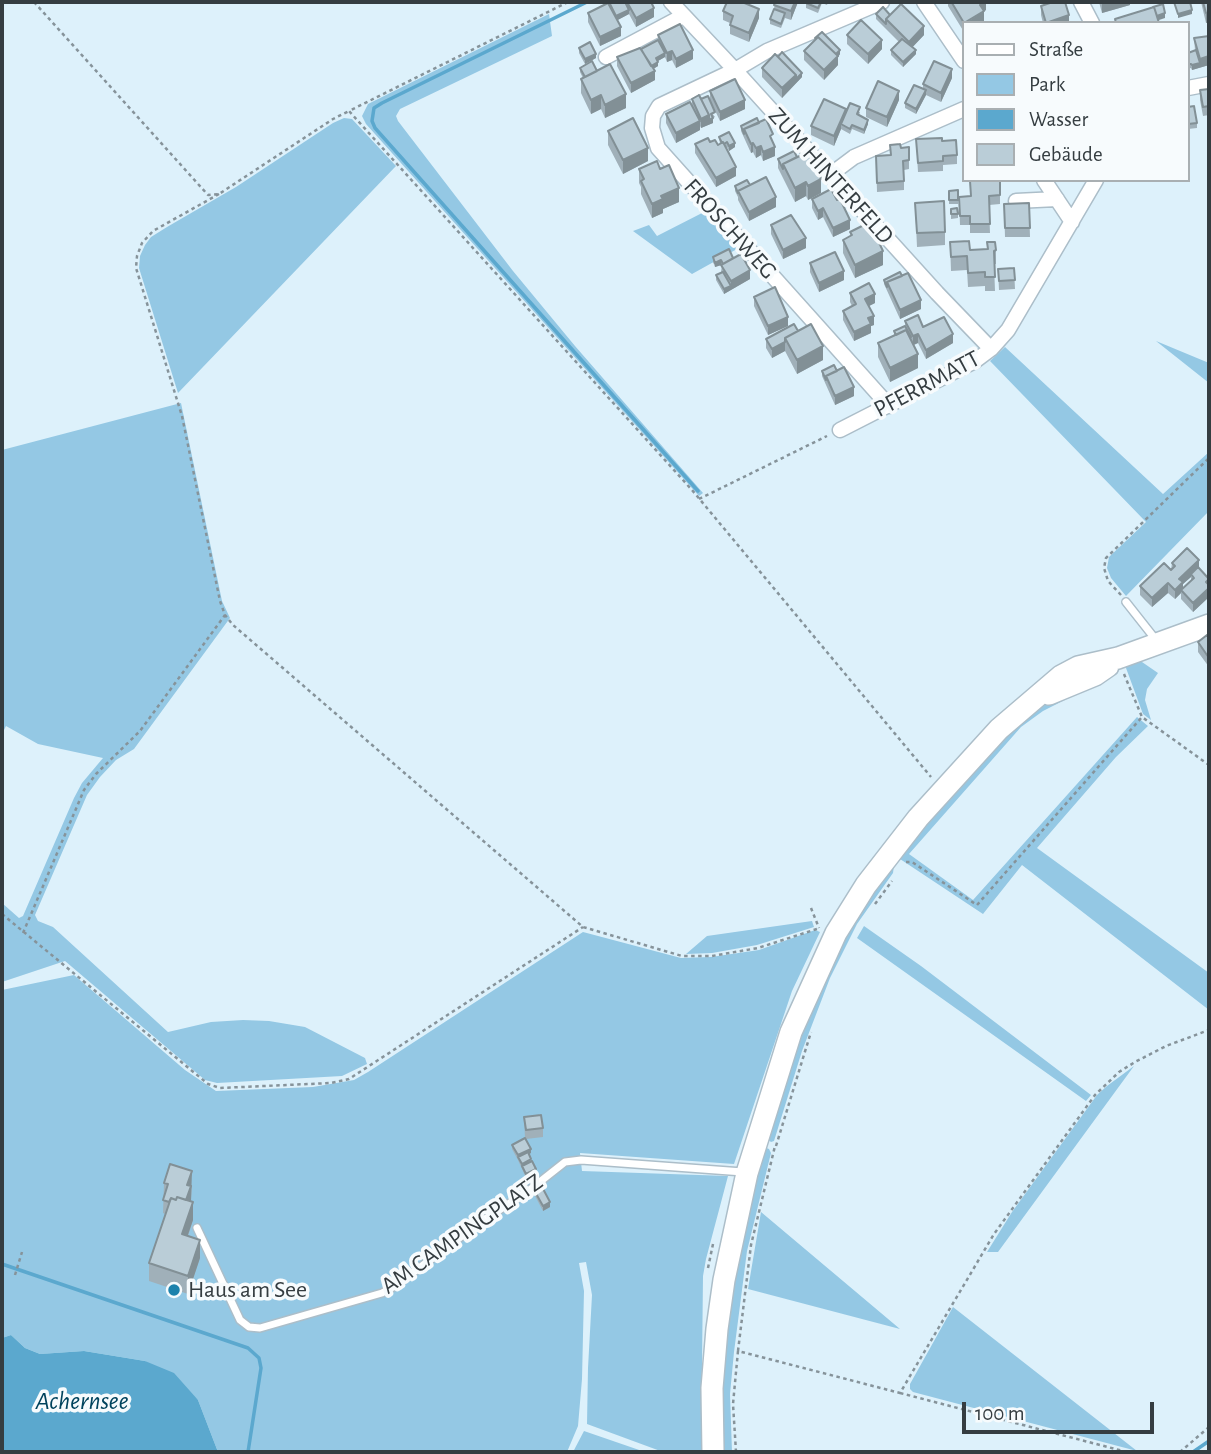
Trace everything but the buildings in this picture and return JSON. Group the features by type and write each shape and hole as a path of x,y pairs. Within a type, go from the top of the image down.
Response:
{"street":[{"name":"ZUM HINTERFELD","path":"671,2 991,349"},
{"path":"735,70 767,51 881,2"},
{"path":"924,2 962,58"},
{"path":"1081,2 1091,21"},
{"path":"606,57 683,16"},
{"name":"FROSCHWEG","path":"735,70 659,106 653,116 653,138 658,148 889,405"},
{"path":"1190,88 1209,84"},
{"path":"830,175 855,158 962,110"},
{"path":"1045,182 1072,222"},
{"name":"PFERRMATT","path":"840,430 975,361 991,349 1008,330 1095,182"},
{"path":"1016,201 1057,199"},
{"path":"713,1452 712,1388 717,1329 724,1280 747,1173 767,1143 791,1032 836,933 887,856 999,729 1034,699 1095,676 1118,658 1209,625"}],"lane":[{"path":"1126,602 1159,644"},
{"name":"AM CAMPINGPLATZ","path":"197,1228 240,1320 249,1327 260,1328 382,1293 395,1286 565,1162 581,1160 747,1173"}],"path":[{"path":"34,2 200,187 208,195 219,194"},
{"path":"568,2 333,119 219,194 153,231 142,243 136,268 182,416 220,601 225,615 246,639 583,927 682,956 712,956 758,948 819,928 811,908"},
{"path":"349,111 699,499 943,790"},
{"path":"699,499 840,430"},
{"path":"1126,602 1108,581 1104,568 1106,558 1209,458"},
{"path":"23,933 84,790 96,774 140,731 225,615"},
{"path":"1118,658 1142,717 1209,765"},
{"path":"887,856 901,866 907,861 912,862 977,905 1142,717"},
{"path":"871,910 892,881"},
{"path":"2,914 208,1084 220,1088 331,1083 349,1079 583,927"},
{"path":"900,1393 994,1234 1095,1095 1119,1072 1135,1062 1166,1046 1209,1030"},
{"path":"736,1452 733,1404 738,1351 767,1143 811,1031"},
{"path":"15,1275 22,1252"},
{"path":"738,1351 1127,1452"},
{"path":"1180,1452 1209,1427"}],"green space":[{"path":"549,14 552,36 400,109 396,116 513,271 703,493 699,496 366,124 362,116 368,104"},
{"path":"344,118 352,119 396,166 178,393 139,268 145,245 151,237"},
{"path":"704,212 737,249 692,274 633,231 649,225 657,236"},
{"path":"1156,341 1209,363 1209,383"},
{"path":"1005,347 1163,494 1209,452 1209,511 1126,596 1111,578 1107,568 1109,557 1146,522 990,361"},
{"path":"181,403 222,601 230,618 134,749 116,760 87,795 35,915 38,921 53,927 168,1032 211,1022 243,1020 305,1027 365,1058 367,1064 342,1076 217,1083 205,1080 65,961 2,982 2,903 19,918 23,916 74,798 82,783 103,758 38,744 6,726 2,734 2,450"},
{"path":"1140,658 1158,673 1147,689 1145,700 1151,720 1143,714 1126,668 1126,664"},
{"path":"1115,669 1118,673 1043,711 1021,727 909,854 973,900 1137,717 1148,726 1116,757 1037,848 1209,973 1209,1010 1022,865 983,914 897,857 991,746 1041,705"},
{"path":"894,865 893,873 857,924 830,978 802,1051 774,1141 771,1142 766,1138 795,1042 842,933"},
{"path":"812,921 814,927 757,945 712,953 686,954 707,936"},
{"path":"864,926 1091,1095 1086,1101 857,938"},
{"path":"815,930 820,932 792,991 734,1164 580,1153 582,1171 728,1176 703,1276 701,1452 663,1452 587,1424 592,1295 586,1262 579,1263 584,1291 578,1426 567,1452 218,1452 198,1400 145,1361 84,1351 40,1354 25,1348 11,1335 2,1338 2,990 74,975 185,1070 216,1091 313,1087 354,1080 368,1072 583,932 681,958 759,950"},
{"path":"1134,1066 998,1252 987,1252 1012,1212 1097,1095"},
{"path":"764,1147 771,1153 747,1251 734,1352 730,1394 732,1452 720,1452 721,1358 741,1229"},
{"path":"761,1212 900,1329 748,1289"},
{"path":"953,1307 1137,1451 913,1392 910,1384"},
{"path":"584,1431 645,1452 573,1452"}],"water":[{"name":"Achernsee","path":"11,1335 25,1348 40,1354 84,1351 145,1361 174,1373 198,1400 218,1452 2,1452 2,1338"}],"waterway":[{"path":"587,2 382,103 374,108 372,121 375,128 698,491"},
{"path":"2,1264 248,1348 259,1358 261,1368 248,1452"},
{"path":"1193,1452 1209,1441"}],"place":[{"name":"Haus am See","path":"174,1290"}]}
